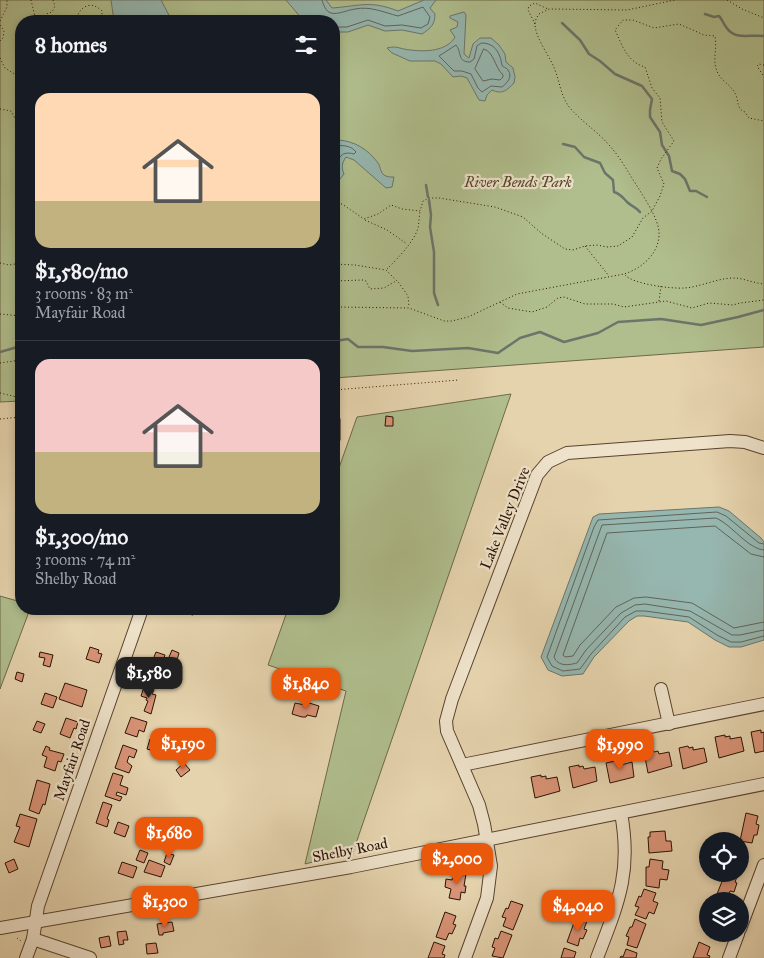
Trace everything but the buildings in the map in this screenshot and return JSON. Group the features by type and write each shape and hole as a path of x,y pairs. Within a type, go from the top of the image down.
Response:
{"street":[{"name":"Lake Valley Drive","path":"465,958 489,891 491,866 487,839 478,805 447,731 448,711 533,483 542,467 554,458 567,453 730,441 745,442 764,448"},
{"name":"Mayfair Road","path":"26,958 33,939 38,906 140,615"},
{"path":"661,689 669,724"},
{"path":"462,765 764,704"},
{"name":"Shelby Road","path":"0,928 351,867 764,784"},
{"path":"597,958 616,909 623,880 626,846 621,813"},
{"path":"749,905 764,865"},
{"path":"33,939 90,958"},
{"path":"729,958 735,942"}],"path":[{"path":"0,21 7,7 7,0"},
{"path":"32,0 35,15"},
{"path":"45,15 52,12 55,6 53,0"},
{"path":"340,307 410,308 444,321 452,321 468,317 517,294 624,274 641,266 653,253 659,235 652,211 617,155 565,101 555,70 528,10 529,6 535,3 549,9 628,10 675,0"},
{"path":"727,0 742,9 764,18"},
{"path":"78,15 85,5 92,4 98,6 102,11 102,15"},
{"path":"535,25 539,14 549,9"},
{"path":"386,270 414,238 423,202 428,198 495,207 523,217 541,233 565,249 573,250 597,245 607,247 618,246 632,237 643,218 652,211 664,189 664,184 657,168 674,141 662,122 660,98 652,88 645,67 638,65 624,51 615,30 623,20 633,20 654,28 679,24 704,35 715,36 717,46 715,67 719,75 736,94 739,108 746,112 749,118 764,121"},
{"path":"0,26 4,31 3,38 0,40"},
{"path":"0,58 4,68 15,74"},
{"path":"764,65 759,64 757,66 764,77"},
{"path":"0,109 11,111 15,118"},
{"path":"340,204 408,244"},
{"path":"364,219 378,214 390,205 402,209 420,211"},
{"path":"585,246 610,277"},
{"path":"0,263 15,264"},
{"path":"340,265 386,270 397,280 408,296 410,308"},
{"path":"624,274 628,279 661,286 684,288 733,278 764,284"},
{"path":"340,281 362,280 366,282 370,289 384,288 397,280"},
{"path":"659,302 661,286"},
{"path":"499,302 508,308 532,312 547,308 558,298 564,296 578,303 591,305 613,304 624,307 659,302 675,302 692,308 709,303 733,305 740,302 764,300"},
{"path":"0,314 15,315"},
{"path":"0,362 15,361"},
{"path":"340,390 459,380"},
{"path":"0,393 15,397"},
{"path":"0,419 15,418"}],"green space":[{"name":"River Bends Park","path":"0,0 764,0 764,347 340,378 340,15 15,15 15,401 0,402"},
{"path":"511,394 353,852 305,864 346,691 268,665 286,615 340,615 340,465 357,417"},
{"path":"0,596 15,600 15,615 28,615 0,689"}],"water":[{"path":"111,0 161,0 169,15 113,15"},
{"path":"286,0 326,0 332,8 372,5 398,11 424,0 436,0 430,8 435,14 433,23 422,34 402,30 385,31 368,25 348,32 340,32 340,15 299,15"},
{"path":"464,12 466,15 464,54 469,58 473,44 480,38 491,38 499,45 505,54 506,62 513,68 514,83 504,91 492,90 487,95 485,101 479,100 467,78 461,76 453,77 441,64 435,61 410,61 392,53 387,48 394,47 423,51 442,48 455,37 450,30 457,27 458,22 450,18 450,16"},
{"path":"340,140 355,144 365,150 378,163 383,174 394,177 392,187 386,188 354,160 346,157 342,165 344,174 340,179"},
{"path":"719,507 729,511 764,542 764,640 741,647 729,647 688,622 637,616 629,621 594,657 583,674 562,676 548,670 541,657 593,517 599,514"}],"waterway":[{"path":"705,14 714,17 719,16 726,27 734,34 764,36"},
{"path":"562,23 580,40 589,54 615,74 642,86 652,99 650,117 660,132 662,145 669,156 672,171 680,174 685,179 690,191 696,191 707,197"},
{"path":"563,144 575,147 584,157 600,163 605,173 613,180 614,192 640,212"},
{"path":"426,185 428,197"},
{"path":"429,200 430,227 434,252 434,293 438,305"},
{"path":"340,340 348,339 358,347 383,347 412,351 468,348 498,353 520,338 540,332 564,342 598,333 618,322 661,319 701,325 764,310"},
{"path":"0,352 15,348"}]}
